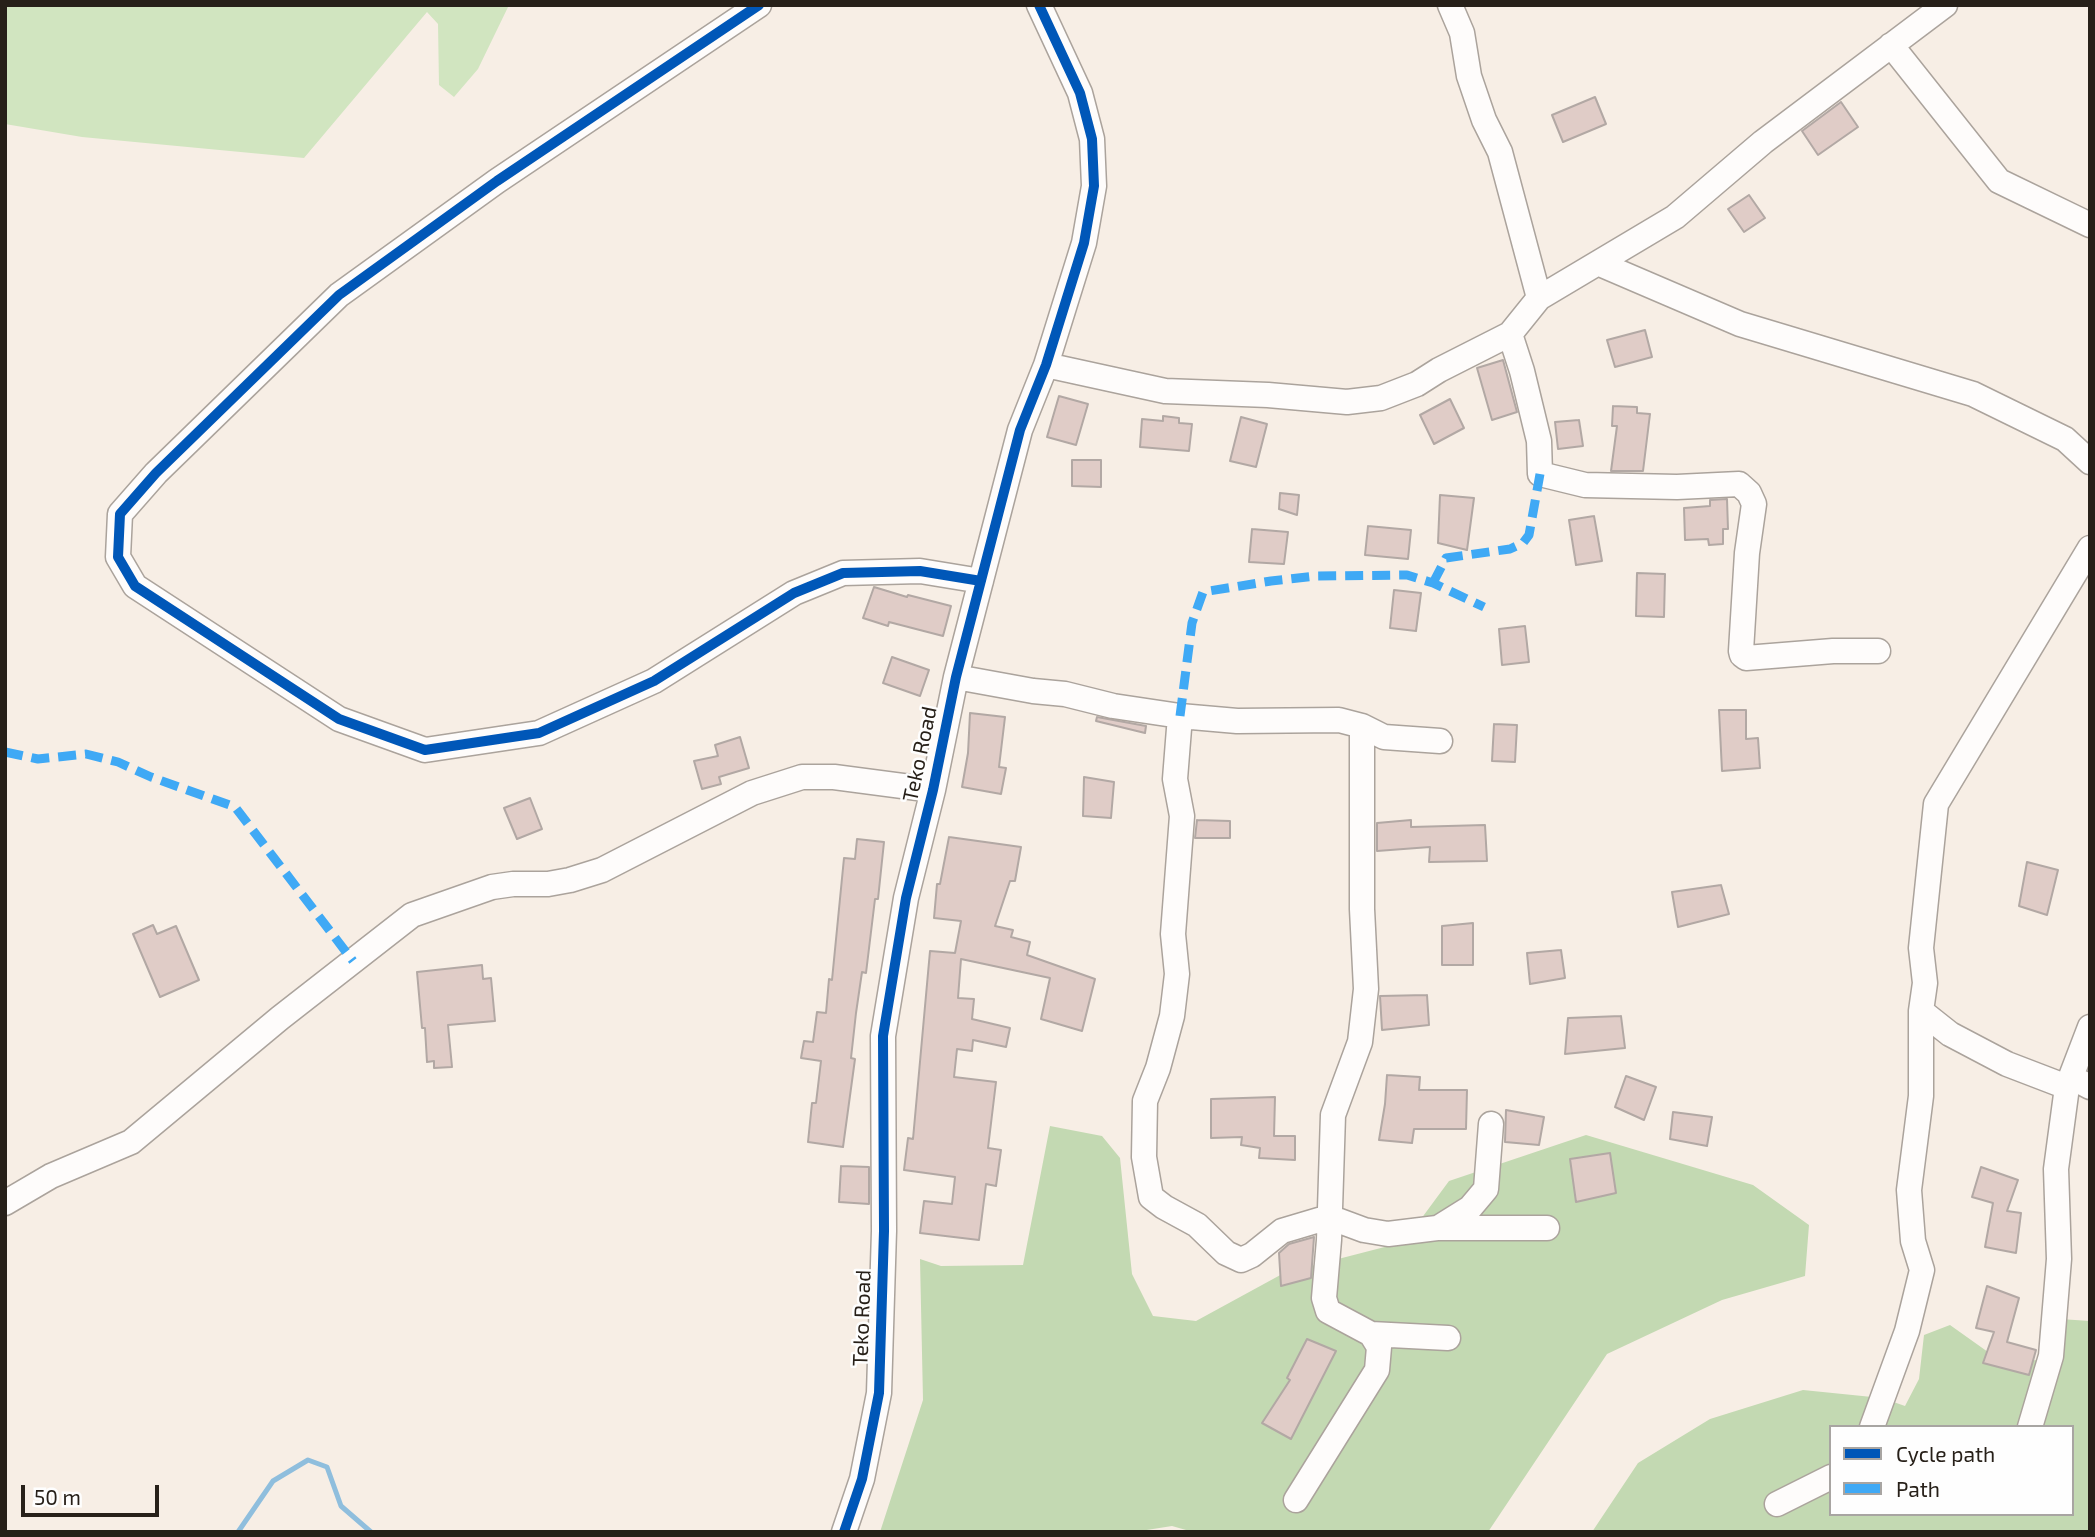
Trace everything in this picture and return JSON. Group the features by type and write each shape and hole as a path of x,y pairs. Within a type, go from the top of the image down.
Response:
{"street":[{"path":"759,5 497,181 339,295 156,473 120,514 118,557 135,586 339,719 425,750 539,733 654,681 794,593 843,573 920,571 981,581"},
{"name":"Teko Road","path":"844,1532 862,1479 879,1393 884,1231 883,1036 906,898 933,790 956,677 1020,430 1045,365 1084,243 1094,186 1092,139 1080,93 1039,5"},
{"path":"1450,5 1462,33 1469,76 1484,120 1500,152 1539,298"},
{"path":"1045,365 1165,391 1268,395 1347,402 1381,398 1417,384 1510,334 1539,298 1675,217 1763,142 1945,5"},
{"path":"1891,45 1999,181 2090,225"},
{"path":"1600,264 1740,324 1973,394 2064,439 2090,462"},
{"path":"1510,334 1539,441 1540,474 1585,485 1677,487 1739,484 1749,493 1754,504 1747,553 1742,655 1746,658 1833,651 1878,651"},
{"path":"1873,1425 1907,1331 1922,1270 1913,1241 1909,1189 1921,1096 1925,983 1921,948 1937,804 2090,548"},
{"path":"956,677 1180,716 1237,721 1339,720 1362,726 1384,737 1440,741"},
{"path":"1180,716 1175,779 1182,816 1173,934 1177,974 1172,1016 1158,1068 1145,1101 1144,1157 1152,1197 1164,1207 1197,1225 1226,1253 1241,1260 1252,1255 1282,1231 1329,1217 1364,1230 1388,1234 1437,1228 1547,1228"},
{"path":"1362,726 1362,909 1366,989 1360,1042 1333,1115 1329,1240 1324,1298 1328,1311 1371,1334 1448,1338"},
{"path":"5,1203 51,1176 131,1142 280,1018 412,915 492,887 548,884 602,870 752,793 802,777 834,777 933,790"},
{"path":"1922,1011 1950,1034 2007,1064 2076,1084"},
{"path":"2031,1425 2051,1356 2059,1259 2056,1169 2090,1027"},
{"path":"1437,1228 1470,1208 1486,1189 1491,1124"},
{"path":"1296,1500 1377,1370 1379,1348 1371,1334"},
{"path":"1777,1504 1829,1478"}],"green space":[{"path":"5,5 509,5 478,69 454,97 439,85 438,24 427,12 304,158 82,137 5,124"},
{"path":"1050,1126 1102,1136 1120,1158 1132,1274 1153,1316 1196,1321 1284,1273 1404,1242 1449,1181 1586,1135 1753,1185 1809,1225 1805,1276 1722,1300 1607,1354 1488,1532 1193,1532 1172,1526 1134,1532 880,1532 923,1400 920,1259 941,1266 1023,1265"},
{"path":"2060,1319 2090,1321 2090,1532 1592,1532 1638,1463 1710,1419 1803,1390 1882,1398 1905,1406 1919,1379 1924,1335 1950,1325 2002,1362 2038,1360"}],"building":[{"path":"1595,97 1606,124 1563,142 1552,115"},
{"path":"1841,102 1858,127 1818,155 1802,131"},
{"path":"1749,195 1765,218 1744,232 1728,209"},
{"path":"1645,330 1652,357 1615,367 1607,340"},
{"path":"1503,360 1517,412 1492,420 1477,368"},
{"path":"1059,396 1088,404 1076,445 1047,437"},
{"path":"1450,399 1464,428 1434,444 1420,415"},
{"path":"1613,406 1637,407 1637,413 1650,414 1643,471 1611,471 1617,426 1612,426"},
{"path":"1163,416 1179,418 1179,423 1192,424 1189,451 1140,447 1142,419 1163,421"},
{"path":"1241,417 1267,424 1256,467 1230,461"},
{"path":"1579,420 1583,446 1558,449 1555,422"},
{"path":"1072,460 1101,460 1101,487 1072,486"},
{"path":"1280,493 1299,495 1297,515 1279,509"},
{"path":"1440,495 1474,498 1467,550 1438,543"},
{"path":"1727,499 1728,529 1723,529 1723,544 1709,545 1708,539 1685,540 1684,508 1710,506 1710,500"},
{"path":"1594,516 1602,561 1576,565 1569,520"},
{"path":"1368,526 1411,530 1408,559 1365,555"},
{"path":"1252,529 1288,532 1284,564 1249,562"},
{"path":"1637,573 1665,574 1664,617 1636,616"},
{"path":"874,587 951,606 943,636 889,622 888,626 863,618"},
{"path":"1394,590 1421,593 1416,631 1390,628"},
{"path":"1525,626 1529,662 1502,665 1499,629"},
{"path":"892,657 929,670 920,696 883,683"},
{"path":"1719,710 1746,710 1746,739 1758,738 1760,768 1722,771"},
{"path":"970,713 1005,717 999,767 1006,768 1001,794 962,787 968,753"},
{"path":"1097,717 1146,726 1145,733 1096,721"},
{"path":"1494,724 1517,725 1515,762 1492,761"},
{"path":"740,737 749,768 719,777 721,784 702,789 694,761 718,756 715,745"},
{"path":"1084,777 1114,782 1111,818 1083,816"},
{"path":"530,798 542,829 517,839 504,808"},
{"path":"1197,820 1230,821 1230,838 1195,838"},
{"path":"1411,820 1411,827 1485,825 1487,861 1429,862 1430,847 1377,851 1377,823"},
{"path":"949,837 1021,847 1015,881 1010,881 995,926 1013,930 1011,937 1030,942 1027,955 1095,979 1082,1031 1041,1019 1050,978 961,959 958,998 974,999 972,1019 1010,1028 1006,1047 973,1040 972,1051 957,1049 954,1077 996,1082 988,1148 1001,1150 996,1186 986,1184 979,1240 920,1233 924,1201 952,1204 955,1177 904,1170 908,1138 913,1139 930,951 955,953 961,921 934,918 937,884 940,884"},
{"path":"857,839 884,842 866,973 862,972 856,1013 851,1058 855,1059 843,1147 808,1142 812,1103 816,1103 821,1061 801,1058 804,1041 813,1042 817,1012 826,1013 829,979 832,980 844,858 855,859"},
{"path":"2027,862 2058,870 2047,915 2019,906"},
{"path":"1721,885 1729,914 1678,927 1672,892"},
{"path":"1473,923 1473,965 1442,965 1442,926"},
{"path":"153,925 157,934 176,926 199,980 160,997 133,934"},
{"path":"1561,950 1565,978 1530,984 1527,953"},
{"path":"482,965 483,979 491,978 495,1021 448,1025 452,1067 434,1068 434,1061 427,1062 417,972"},
{"path":"1427,995 1429,1025 1382,1030 1380,996"},
{"path":"1621,1016 1625,1048 1565,1054 1568,1018"},
{"path":"1387,1075 1420,1077 1419,1090 1467,1090 1466,1129 1414,1129 1412,1143 1379,1140"},
{"path":"1626,1076 1656,1087 1644,1120 1615,1107"},
{"path":"1275,1097 1274,1136 1295,1136 1295,1160 1259,1158 1260,1148 1241,1145 1242,1137 1211,1138 1211,1099"},
{"path":"1506,1110 1544,1117 1539,1145 1505,1142"},
{"path":"1673,1112 1712,1117 1707,1146 1670,1139"},
{"path":"1610,1153 1616,1193 1576,1202 1570,1159"},
{"path":"841,1166 869,1167 869,1204 839,1202"},
{"path":"1981,1167 2018,1180 2007,1211 2021,1213 2016,1253 1985,1247 1993,1203 1972,1197"},
{"path":"1314,1237 1311,1278 1281,1286 1279,1253 1289,1244"},
{"path":"1987,1286 2019,1298 2007,1342 2036,1350 2029,1375 1983,1363 1994,1332 1976,1328"},
{"path":"1307,1339 1336,1351 1291,1439 1262,1423 1290,1380 1287,1378"}],"waterway":[{"path":"238,1532 273,1481 308,1460 327,1467 341,1506 371,1532"}],"marked path":[{"path":"1433,583 1446,558 1510,549 1523,543 1529,535 1540,474"},
{"path":"1180,716 1192,623 1203,592 1316,576 1407,575 1433,583 1484,607"},
{"path":"5,752 38,759 86,754 118,762 151,777 235,807 353,961"}],"cycle path":[{"path":"759,5 497,181 339,295 156,473 120,514 118,557 135,586 339,719 425,750 539,733 654,681 794,593 843,573 920,571 981,581"},
{"path":"844,1532 862,1479 879,1393 884,1231 883,1036 906,898 933,790 956,677 1020,430 1046,365 1084,243 1094,186 1092,139 1080,93 1039,5"}]}
